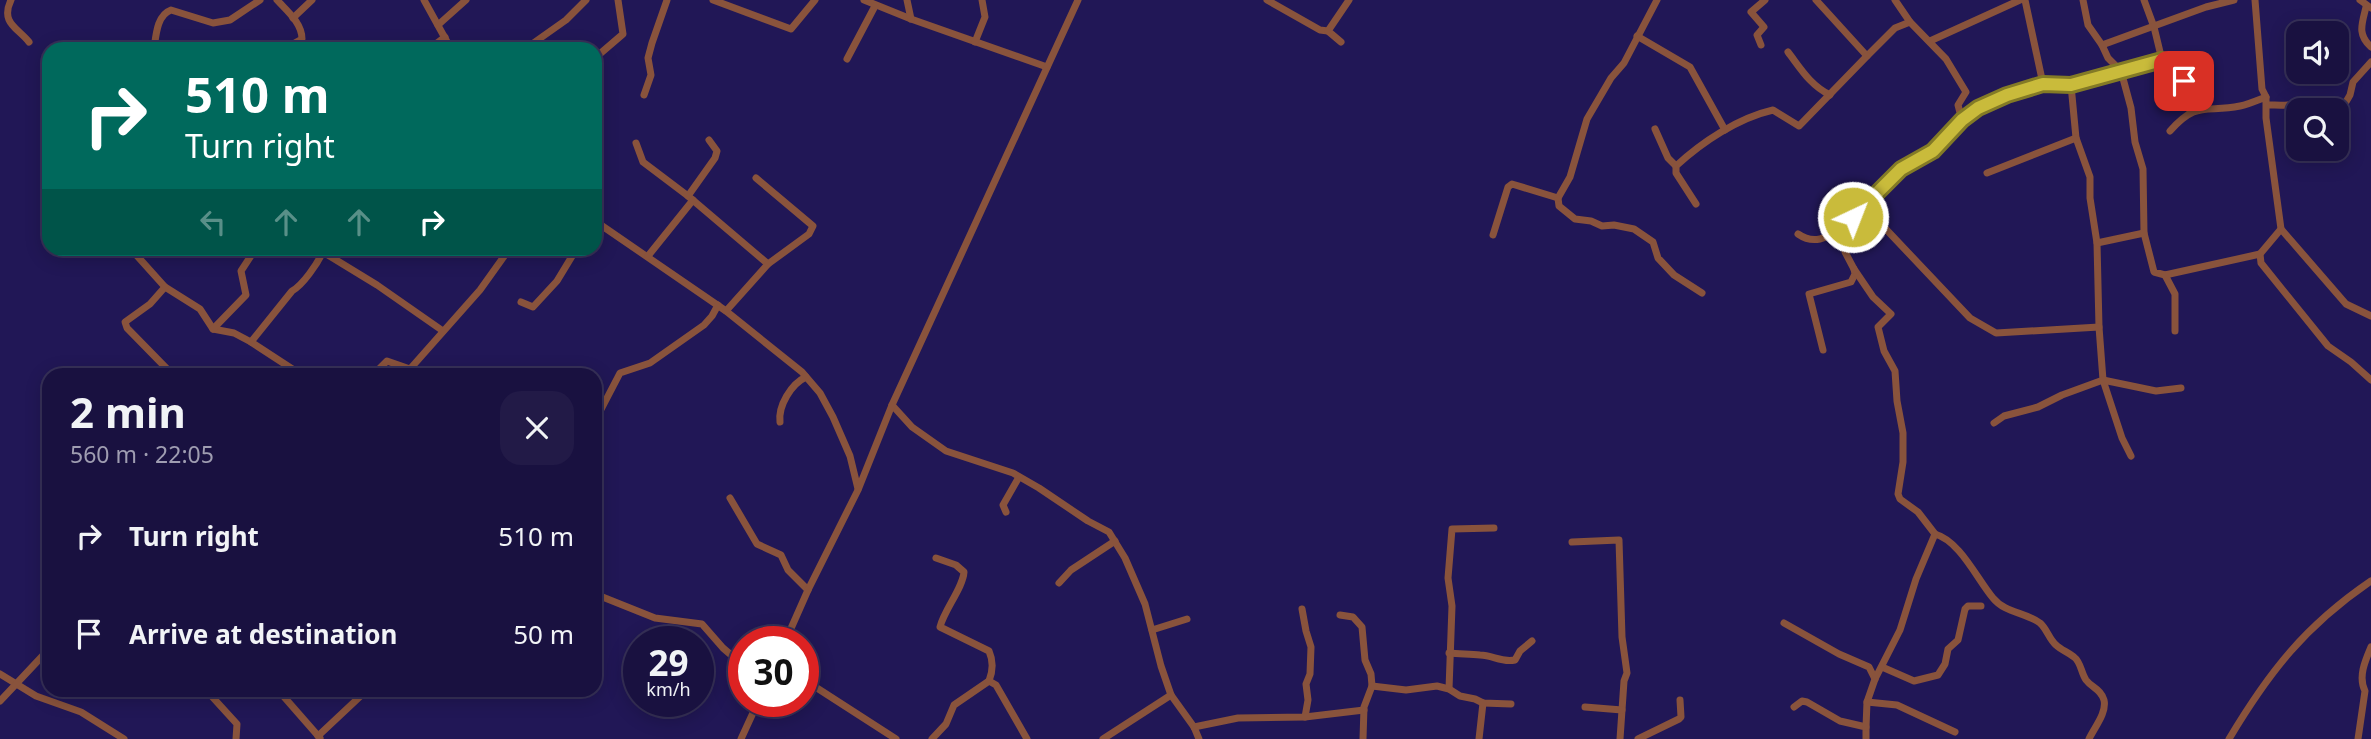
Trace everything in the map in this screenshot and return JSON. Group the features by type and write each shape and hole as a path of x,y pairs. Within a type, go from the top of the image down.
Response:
{"street":[{"path":"11,0 8,5 10,24 29,42"},
{"path":"155,42 160,19 166,11 171,9 213,23 230,20 260,0"},
{"path":"277,0 300,27 302,39 297,42"},
{"path":"293,18 312,0"},
{"path":"424,0 448,42"},
{"path":"438,25 466,0"},
{"path":"535,42 566,20 586,0"},
{"path":"602,52 623,34 618,0"},
{"path":"644,95 651,75 648,58 667,0"},
{"path":"713,0 791,29 814,0"},
{"path":"864,0 1047,67"},
{"path":"907,0 911,19"},
{"path":"975,42 985,17 982,0"},
{"path":"792,626 858,490 892,405 1078,0"},
{"path":"1266,0 1320,30 1328,31 1341,42"},
{"path":"1328,31 1349,0"},
{"path":"1657,0 1624,63 1611,78 1587,119 1570,177 1558,198 1559,206 1575,219 1602,226 1614,225 1634,229 1653,242 1658,258 1674,275 1702,293"},
{"path":"1761,45 1758,35 1764,27 1751,12 1765,0"},
{"path":"1816,0 1867,56"},
{"path":"1895,0 1910,22 1946,59 1966,92 1958,105 1962,120"},
{"path":"1930,41 2022,0 2043,84"},
{"path":"2083,0 2088,26 2102,45 2111,73"},
{"path":"2144,0 2162,60"},
{"path":"2102,45 2219,1 2234,0"},
{"path":"2255,0 2262,89 2267,101 2266,118 2281,229 2346,304 2371,316"},
{"path":"2366,5 2360,31 2361,37 2371,47"},
{"path":"846,59 875,6"},
{"path":"1676,166 1725,130 1758,113 1773,110 1799,126 1895,27 1910,22"},
{"path":"1637,36 1690,67 1725,130"},
{"path":"438,42 445,37"},
{"path":"1788,52 1801,72 1820,90 1830,95"},
{"path":"2108,58 2121,71 2131,108 2135,142 2143,169 2144,233 2154,272 2165,275 2260,254 2281,229"},
{"path":"1798,234 1806,240 1823,240 1842,229 1901,169 1933,151 1962,120 1978,108 2007,95 2043,84 2071,85 2162,60 2174,60 2181,67 2190,111"},
{"path":"2348,98 2353,82 2371,62"},
{"path":"2071,85 2076,138 2090,177 2090,198 2097,243 2103,380 2122,438 2131,456"},
{"path":"2170,131 2190,111 2267,101 2286,103"},
{"path":"1655,129 1668,158 1676,166 1676,173 1696,204"},
{"path":"1987,173 2076,138"},
{"path":"648,256 715,158 718,151 709,139"},
{"path":"636,143 643,162 768,264"},
{"path":"726,311 768,264 809,234 813,226 756,178"},
{"path":"1493,235 1508,187 1512,184 1558,198"},
{"path":"1864,206 1970,318 1996,333 2099,327"},
{"path":"602,226 718,305 769,343 806,377 820,393 843,438 858,490"},
{"path":"1842,229 1845,251 1854,268 1873,297 1891,314 1878,327 1884,351 1895,370 1898,387 1897,401 1903,433 1900,499 1917,512 1935,534 1942,536 1970,563 1994,599 2008,610 2026,615 2042,625 2057,646 2077,658 2084,677 2099,690 2104,701 2099,723 2089,739"},
{"path":"2097,243 2144,233"},
{"path":"2260,254 2261,263 2328,346 2371,380"},
{"path":"137,256 165,287 200,309 214,329 234,333 291,368"},
{"path":"214,329 246,295 241,271 251,256"},
{"path":"251,342 292,291 300,287 321,256"},
{"path":"330,256 443,331"},
{"path":"415,368 443,331 480,290 504,256"},
{"path":"521,302 533,307 557,281 573,256"},
{"path":"1823,350 1809,294 1851,282 1855,274 1854,268"},
{"path":"2165,275 2175,294 2175,331"},
{"path":"165,287 150,304 125,322 127,328 166,368"},
{"path":"602,408 620,373 650,363 704,325 718,305"},
{"path":"380,368 387,360 404,368"},
{"path":"780,422 779,415 787,397 799,380 806,377"},
{"path":"1994,423 2004,416 2038,407 2103,380 2155,391 2181,388"},
{"path":"892,405 912,427 946,451 1019,477 1109,532 1133,573 1145,604 1171,695 1194,727 1199,739"},
{"path":"1006,512 1003,505 1019,477"},
{"path":"730,498 757,544 781,555 788,570 808,590"},
{"path":"1449,690 1452,606 1448,578 1452,530 1494,528"},
{"path":"1866,739 1867,702 1899,630 1935,534"},
{"path":"1572,542 1619,540 1622,637 1627,673 1620,739"},
{"path":"1059,583 1071,570 1115,541"},
{"path":"932,739 946,724 954,705 989,681 992,674 989,651 939,625 964,572 956,565 936,558"},
{"path":"2229,739 2260,688 2281,660 2316,624 2371,581"},
{"path":"602,597 655,618 702,624 728,652"},
{"path":"1882,667 1914,681 1938,675 1945,664 1948,649 1958,640 1965,609 1968,606 1981,606"},
{"path":"1302,608 1311,648 1305,717"},
{"path":"1340,615 1353,617 1362,627 1365,660 1371,674 1372,686 1364,710 1363,739"},
{"path":"1152,631 1187,619"},
{"path":"1784,623 1839,654 1869,667 1875,679"},
{"path":"1450,653 1480,655 1506,662 1515,660 1520,651 1532,641"},
{"path":"2358,739 2365,691 2362,686 2363,669 2371,647"},
{"path":"0,701 42,657"},
{"path":"0,674 36,696 81,712 124,739"},
{"path":"989,681 996,685 1027,739"},
{"path":"1372,686 1406,690 1437,686 1483,703 1511,704"},
{"path":"819,689 896,739"},
{"path":"1103,739 1171,695"},
{"path":"213,697 237,724 236,739"},
{"path":"284,697 319,737 360,697"},
{"path":"1638,739 1679,719 1680,700"},
{"path":"1794,707 1802,701 1807,702 1840,721 1866,727"},
{"path":"1867,702 1897,705 1955,732"},
{"path":"1479,739 1483,703"},
{"path":"1585,707 1622,710"},
{"path":"1194,727 1238,718 1305,717 1364,710"},
{"path":"741,739 751,717"}],"route":[{"path":"1853,217 1901,169 1933,151 1962,120 1978,108 2007,95 2043,84 2071,85 2162,60 2179,63 2184,81"}]}
